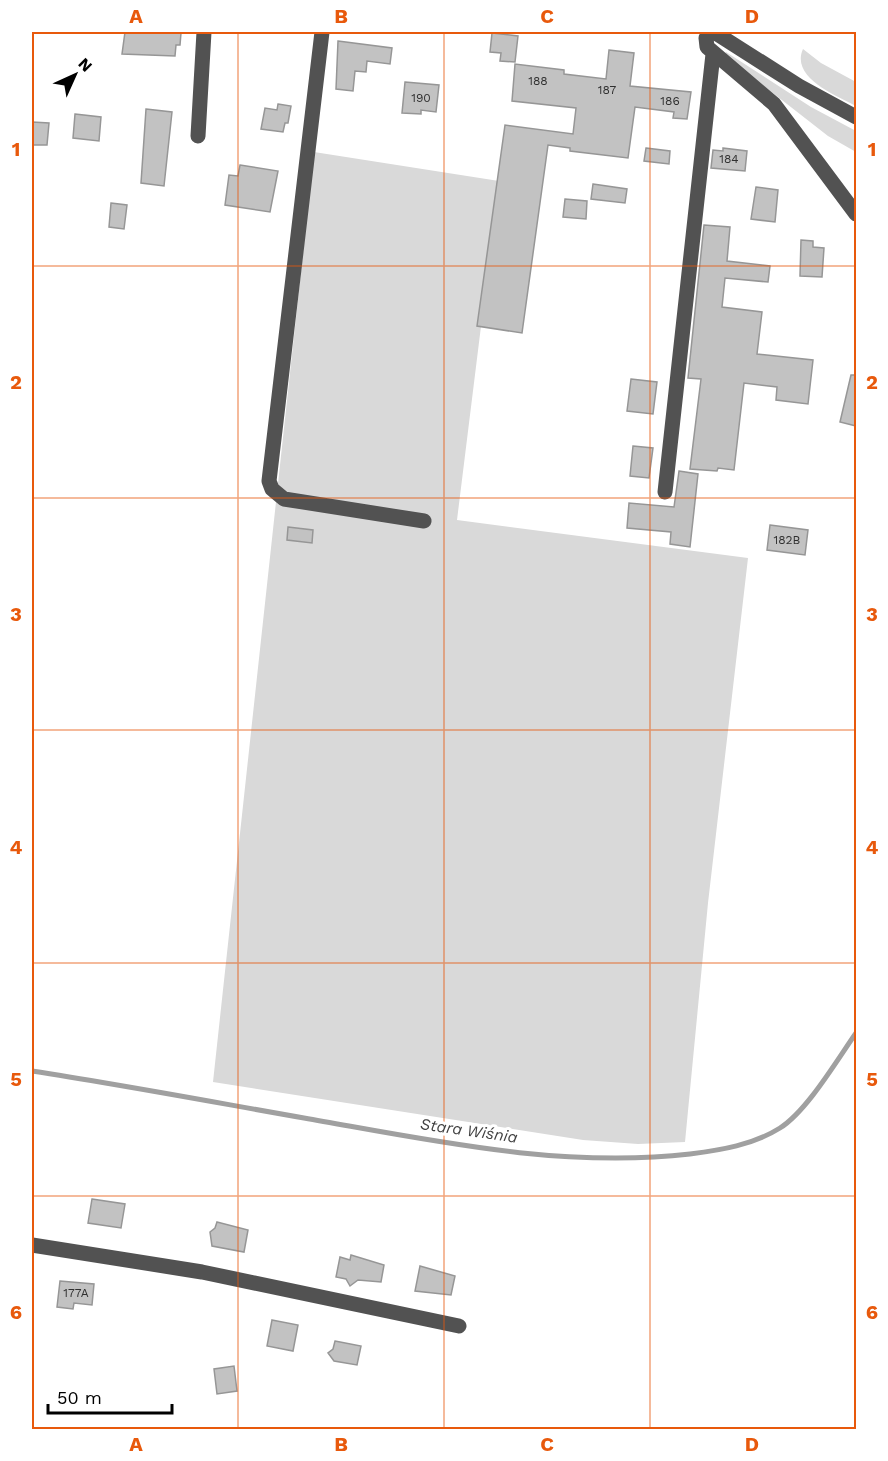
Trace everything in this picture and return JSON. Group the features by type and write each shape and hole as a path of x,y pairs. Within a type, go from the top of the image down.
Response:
{"street":[{"path":"198,136 204,32"},
{"path":"322,32 269,481 272,489 284,499 424,521"},
{"path":"856,117 799,86 712,32 706,38 707,47 713,54 774,104 856,214"},
{"path":"665,492 713,54"},
{"path":"32,1245 202,1272 459,1326"}],"shaded area":[{"path":"803,49 821,63 856,82 856,106 827,91 809,77 803,69 801,59"},
{"path":"726,52 811,107 856,131 856,152 828,136 724,55"},
{"path":"314,152 499,181 457,520 748,558 708,903 685,1142 638,1144 583,1140 213,1082"}],"building":[{"path":"125,32 181,33 180,45 176,45 175,56 122,54"},
{"path":"492,33 518,36 515,62 500,61 501,53 490,52"},
{"path":"338,41 392,48 390,64 367,61 366,72 355,71 353,91 336,89"},
{"path":"609,50 634,53 630,86 691,92 687,119 673,118 674,112 635,107 628,158 570,151 570,148 548,145 522,333 477,326 505,125 573,134 576,108 512,101 515,64 564,70 564,74 606,79"},
{"path":"405,82 439,85 436,112 421,110 421,114 402,113"},
{"path":"278,104 291,106 288,123 285,123 283,132 261,129 265,108 277,110"},
{"path":"146,109 172,112 164,186 141,183"},
{"path":"75,114 101,117 99,141 73,138"},
{"path":"32,122 49,123 47,145 32,145"},
{"path":"646,148 670,151 669,164 644,161"},
{"path":"723,148 747,151 745,171 711,168 713,150 723,151"},
{"path":"240,165 278,171 270,212 225,205 229,175 238,176"},
{"path":"593,184 627,189 625,203 591,199"},
{"path":"756,187 778,190 775,222 751,219"},
{"path":"565,199 587,201 586,219 563,217"},
{"path":"111,203 127,205 124,229 109,227"},
{"path":"704,225 730,227 727,261 770,266 768,282 725,278 722,307 762,312 757,354 813,360 808,404 776,400 777,387 744,383 734,470 690,469 701,379 688,378"},
{"path":"801,240 813,241 813,247 824,248 822,277 800,276"},
{"path":"851,375 856,375 856,426 840,422"},
{"path":"631,379 657,382 653,414 627,411"},
{"path":"633,446 653,448 649,478 630,476"},
{"path":"679,471 698,474 690,547 670,544 671,532 627,528 629,503 674,507"},
{"path":"770,525 808,530 805,555 767,550"},
{"path":"288,527 313,530 312,543 287,540"},
{"path":"92,1199 125,1204 121,1228 88,1223"},
{"path":"217,1222 248,1230 244,1252 212,1246 210,1232 215,1228"},
{"path":"351,1255 384,1265 381,1282 358,1280 350,1286 346,1279 336,1277 340,1257 350,1260"},
{"path":"420,1266 455,1276 451,1295 415,1291"},
{"path":"60,1281 94,1284 92,1305 74,1303 73,1309 57,1307"},
{"path":"272,1320 298,1325 293,1351 267,1346"},
{"path":"335,1341 361,1346 357,1365 334,1361 328,1353 333,1349"},
{"path":"234,1366 237,1391 217,1394 214,1369"}],"waterway":[{"name":"Stara Wiśnia","path":"32,1071 496,1150 593,1158 642,1158 725,1148 748,1143 770,1134 801,1110 856,1033"}]}
